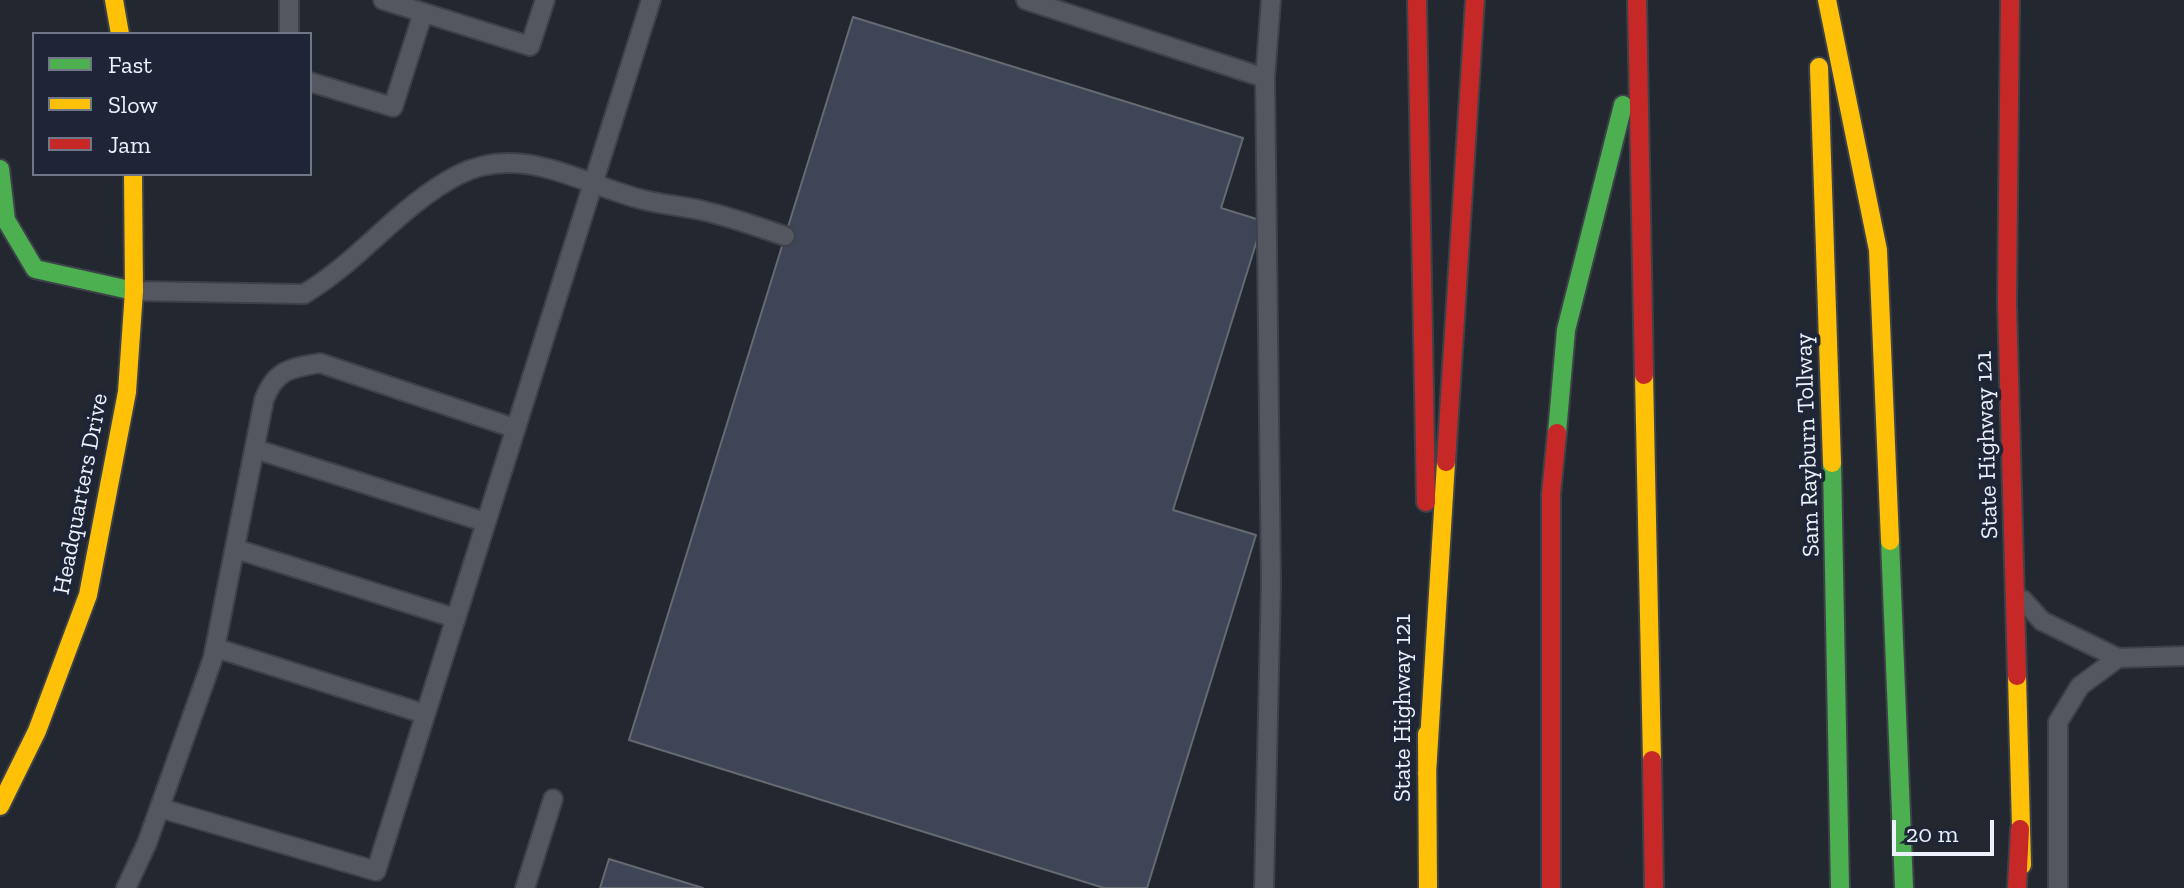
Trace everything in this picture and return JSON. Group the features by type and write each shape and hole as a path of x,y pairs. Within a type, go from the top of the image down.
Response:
{"main road":[{"path":"114,0 120,32"},
{"name":"State Highway 121","path":"1417,0 1425,398 1428,888"},
{"path":"1427,774 1475,0"},
{"path":"1637,0 1654,888"},
{"name":"Sam Rayburn Tollway","path":"1817,0 1835,552 1840,888"},
{"path":"1827,0 1878,250 1904,888"},
{"name":"State Highway 121","path":"2010,0 2007,303 2020,888"},
{"path":"1551,888 1551,494 1566,330 1638,48"},
{"path":"0,169 6,220 35,269 134,291"},
{"name":"Headquarters Drive","path":"0,806 37,731 88,595 127,392 134,291 133,176"}],"lane":[{"path":"289,0 289,32"},
{"path":"383,0 530,46 545,0"},
{"path":"160,808 376,871 651,0"},
{"path":"1026,0 1265,78"},
{"path":"1264,888 1271,584 1265,78 1271,0"},
{"path":"312,83 393,107 423,13"},
{"path":"134,291 304,294 328,280 413,207 457,175 495,161 545,166 644,200 704,211 785,236"},
{"path":"126,888 160,808 216,648 271,382 289,368 320,363 514,428"},
{"path":"255,449 485,522"},
{"path":"236,549 455,618"},
{"path":"2015,592 2042,621 2118,658 2184,656"},
{"path":"216,648 425,714"},
{"path":"2058,888 2058,722 2080,686 2118,658"},
{"path":"525,888 553,799"}],"building":[{"path":"853,17 1243,138 1221,208 1263,221 1173,510 1256,535 1147,888 1104,888 629,740"},
{"path":"609,859 703,888 600,888"}],"traffic: fast":[{"path":"1557,433 1566,330 1623,105"},
{"path":"0,169 6,220 35,269 134,291"},
{"path":"1832,463 1840,888"},
{"path":"1890,541 1904,888"}],"traffic: slow":[{"path":"114,0 120,32"},
{"path":"1827,0 1878,250 1890,541"},
{"path":"1819,67 1832,463"},
{"path":"0,806 37,731 88,595 127,392 134,291 133,176"},
{"path":"1644,375 1652,760"},
{"path":"1427,774 1446,462"},
{"path":"2017,676 2022,865"},
{"path":"1427,734 1428,888"}],"traffic: jam":[{"path":"1417,0 1426,502"},
{"path":"1446,462 1475,0"},
{"path":"1637,0 1644,375"},
{"path":"2010,0 2007,303 2017,676"},
{"path":"1551,888 1551,494 1557,433"},
{"path":"1652,760 1654,888"},
{"path":"2017,888 2020,829"}]}
